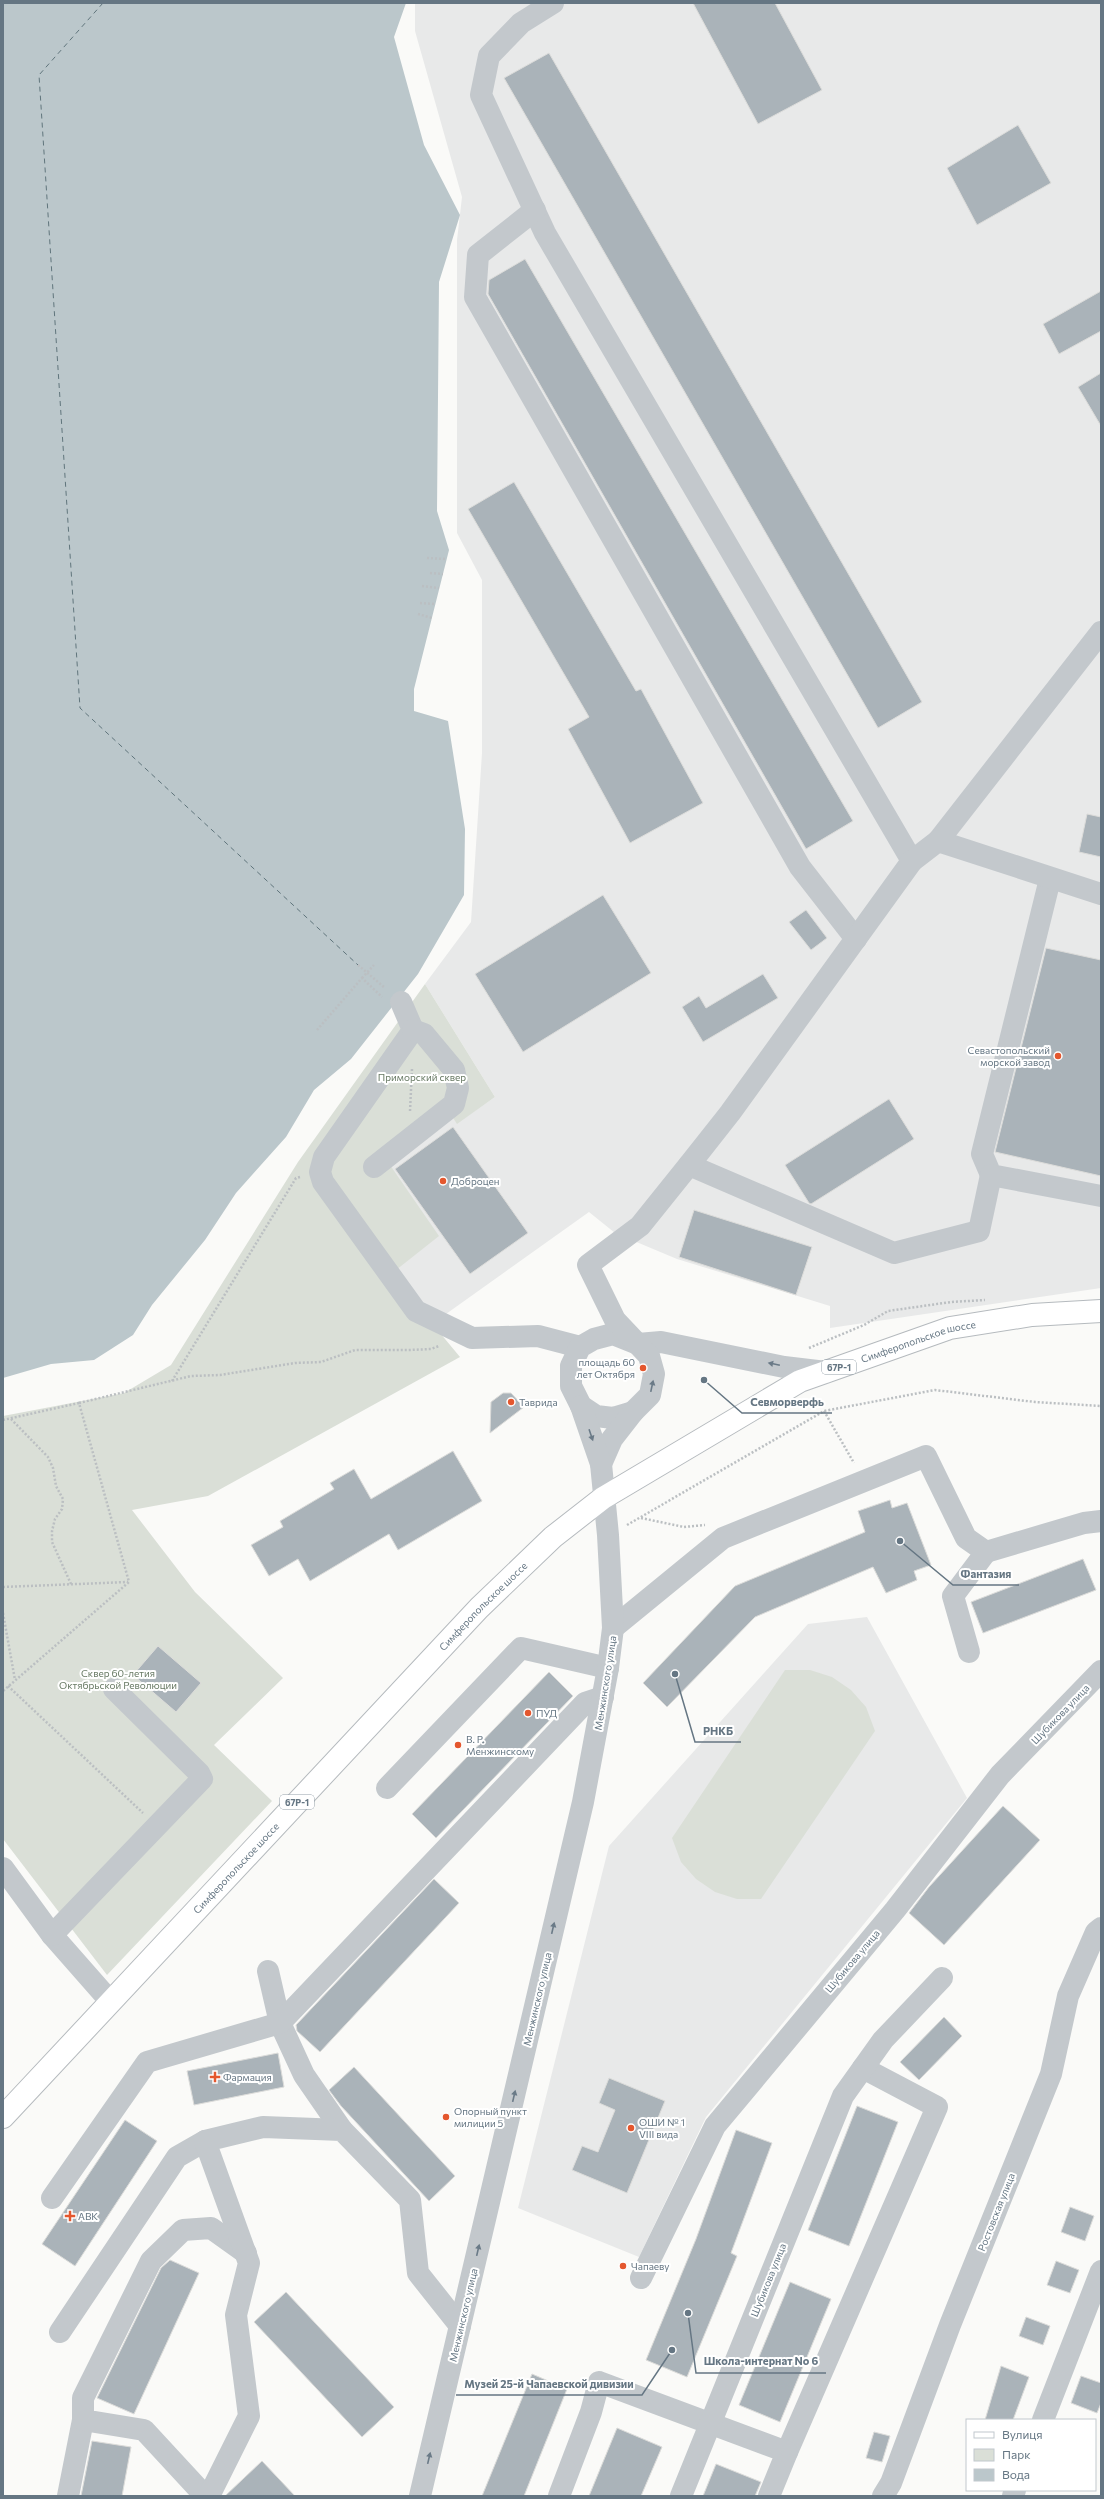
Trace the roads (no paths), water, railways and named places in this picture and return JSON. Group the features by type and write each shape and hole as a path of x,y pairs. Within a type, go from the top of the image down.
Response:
{"main road":[{"name":"Симферопольское шоссе","path":"3,2118 110,2001 479,1608 553,1537 603,1498 800,1381 950,1328 1032,1315 1101,1311"}],"street":[{"path":"553,3 521,23 490,56 481,95 549,239 912,861"},
{"path":"535,210 478,255 475,296 800,867 856,939"},
{"path":"601,1464 612,1440 633,1412 650,1395 654,1374 649,1356 615,1320 588,1265 640,1226 730,1113 912,861 938,841 1101,632"},
{"path":"938,841 1050,879 1101,894"},
{"path":"689,1165 894,1253 979,1231 991,1175 982,1154 1050,879"},
{"path":"374,1167 454,1104 458,1088 454,1070 435,1045 424,1034 413,1030 394,1002"},
{"path":"413,1030 324,1157 320,1172 328,1192 416,1311 472,1338 538,1336 580,1347"},
{"path":"991,1175 1101,1196"},
{"path":"601,1464 581,1406 571,1386 571,1366 580,1347 594,1339 613,1334 638,1344 662,1342 784,1366 826,1372"},
{"path":"581,1406 596,1416 613,1418 633,1412"},
{"path":"613,1628 723,1538 926,1456 966,1538 986,1552"},
{"name":"Менжинского улица","path":"420,2496 583,1802 603,1697 613,1628 608,1535 603,1498 601,1464"},
{"path":"969,1652 953,1596 986,1552 1084,1523 1101,1522"},
{"path":"387,1788 522,1648 608,1668"},
{"name":"Шубикова улица","path":"641,2278 715,2126 895,1910 1000,1775 1101,1671"},
{"path":"52,1935 158,1827 202,1779 199,1773 114,1689"},
{"path":"52,2198 146,2062 280,2023 585,1703 603,1697"},
{"path":"3,1868 52,1935 110,2001"},
{"name":"Ростовская улица","path":"883,2496 891,2483 950,2325 1051,2074 1068,1996 1096,1932 1101,1928"},
{"path":"268,1971 280,2023 304,2075 342,2130 410,2200 418,2273 460,2326"},
{"name":"Шубикова улица","path":"681,2496 843,2096 883,2040 942,1978"},
{"path":"769,2496 937,2108 863,2068"},
{"path":"60,2332 177,2157 205,2141 262,2127 342,2130"},
{"path":"205,2141 249,2263 236,2315 249,2416 209,2496"},
{"path":"68,2496 83,2420 84,2398 150,2261 183,2230 211,2228 246,2253"},
{"path":"1043,2419 1101,2271"},
{"path":"560,2496 591,2412 599,2382 787,2452"},
{"path":"83,2420 144,2430 205,2496"}],"water":[{"path":"3,3 406,3 394,37 424,145 460,215 439,282 437,511 449,550 414,689 414,711 448,721 465,829 464,895 418,974 351,1059 314,1090 286,1137 236,1193 205,1240 152,1305 133,1335 94,1360 51,1364 3,1378"}],"place":[{"name":"Севастопольский морской завод","path":"1058,1056"},
{"name":"Доброцен","path":"443,1181"},
{"name":"площадь 60 лет Октября","path":"643,1368"},
{"name":"Севморверфь","path":"704,1380"},
{"name":"Таврида","path":"511,1402"},
{"name":"Фантазия","path":"900,1541"},
{"name":"РНКБ","path":"675,1674"},
{"name":"ПУД","path":"528,1713"},
{"name":"В. Р. Менжинскому","path":"458,1745"},
{"name":"Фармация","path":"215,2077"},
{"name":"Опорный пункт милиции 5","path":"446,2117"},
{"name":"ОШИ № 1 VIII вида","path":"631,2128"},
{"name":"АВК","path":"70,2216"},
{"name":"Чапаеву","path":"623,2266"},
{"name":"Школа-интернат No 6","path":"688,2313"},
{"name":"Музей 25-й Чапаевской дивизии","path":"672,2350"}],"park label":[{"name":"Приморский сквер","path":"422,1077"},
{"name":"Сквер 60-летия Октябрьской Революции","path":"118,1678"}]}
